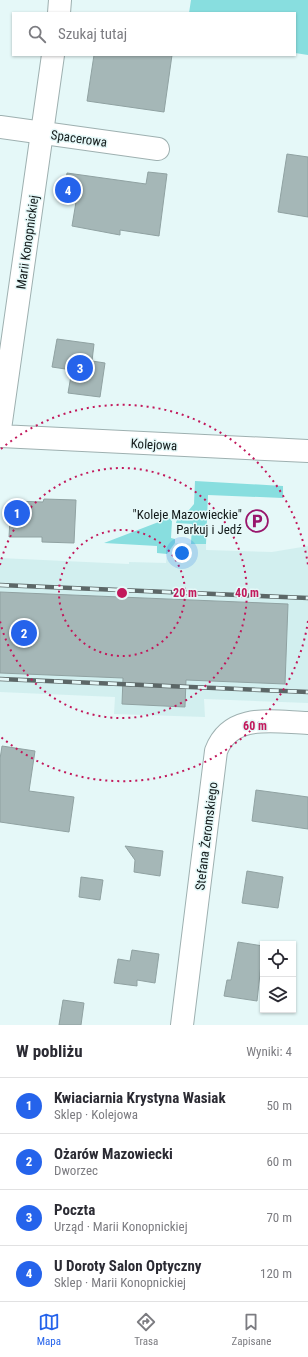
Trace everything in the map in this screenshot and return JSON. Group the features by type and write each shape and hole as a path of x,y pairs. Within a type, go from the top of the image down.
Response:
{"street":[{"path":"59,12 60,0"},
{"name":"Marii Konopnickiej","path":"0,429 53,56"},
{"name":"Spacerowa","path":"0,127 158,149"},
{"name":"Kolejowa","path":"0,436 308,451"},
{"name":"Stefana Żeromskiego","path":"182,1025 216,751 219,742 227,733 246,723 259,721 308,723"}],"shaded area":[{"path":"191,0 308,0 308,55 296,53 296,12 189,12"},
{"path":"195,481 283,486 283,498 208,495 206,544 191,544 192,524 176,523 178,516 189,510 194,504"},
{"path":"169,518 172,521 171,538 175,539 175,543 167,554 157,553 157,546 104,543"},
{"path":"175,543 206,544 206,550 272,552 308,546 308,703 204,699 205,717 114,714 115,697 0,692 0,558 129,564 129,562 166,563 167,554"}],"building":[{"path":"94,56 172,56 164,112 87,101"},
{"path":"287,154 308,157 308,217 278,212"},
{"path":"148,172 167,174 159,236 120,230 120,235 72,226 76,202 63,200 67,173 146,184"},
{"path":"57,339 94,344 92,361 105,363 100,397 68,393 72,370 52,367"},
{"path":"44,499 76,500 74,543 42,542 42,537 9,537 11,501 43,502"},
{"path":"0,592 288,604 285,684 186,680 185,707 122,704 123,678 0,673"},
{"path":"2,746 35,751 29,791 74,797 69,832 0,822 0,759"},
{"path":"256,790 308,797 308,829 252,821"},
{"path":"125,846 163,851 160,876 134,872 135,860"},
{"path":"247,871 283,877 278,908 242,903"},
{"path":"81,877 103,880 100,900 79,897"},
{"path":"238,942 260,946 260,974 257,1001 224,996 227,980 231,980"},
{"path":"132,950 159,954 155,983 137,980 137,986 114,983 118,959 130,961"},
{"path":"63,1000 84,1003 81,1025 59,1025"}],"railway":[{"path":"0,585 308,598"},
{"path":"0,679 308,692"}],"place":[{"name":"U Doroty Salon Optyczny","path":"68,190"},
{"name":"Poczta","path":"80,368"},
{"name":"Kwiaciarnia Krystyna Wasiak","path":"17,513"},
{"name":"\"Koleje Mazowieckie\" Parkuj i Jedź","path":"257,521"},
{"name":"Ożarów Mazowiecki","path":"24,633"}]}
